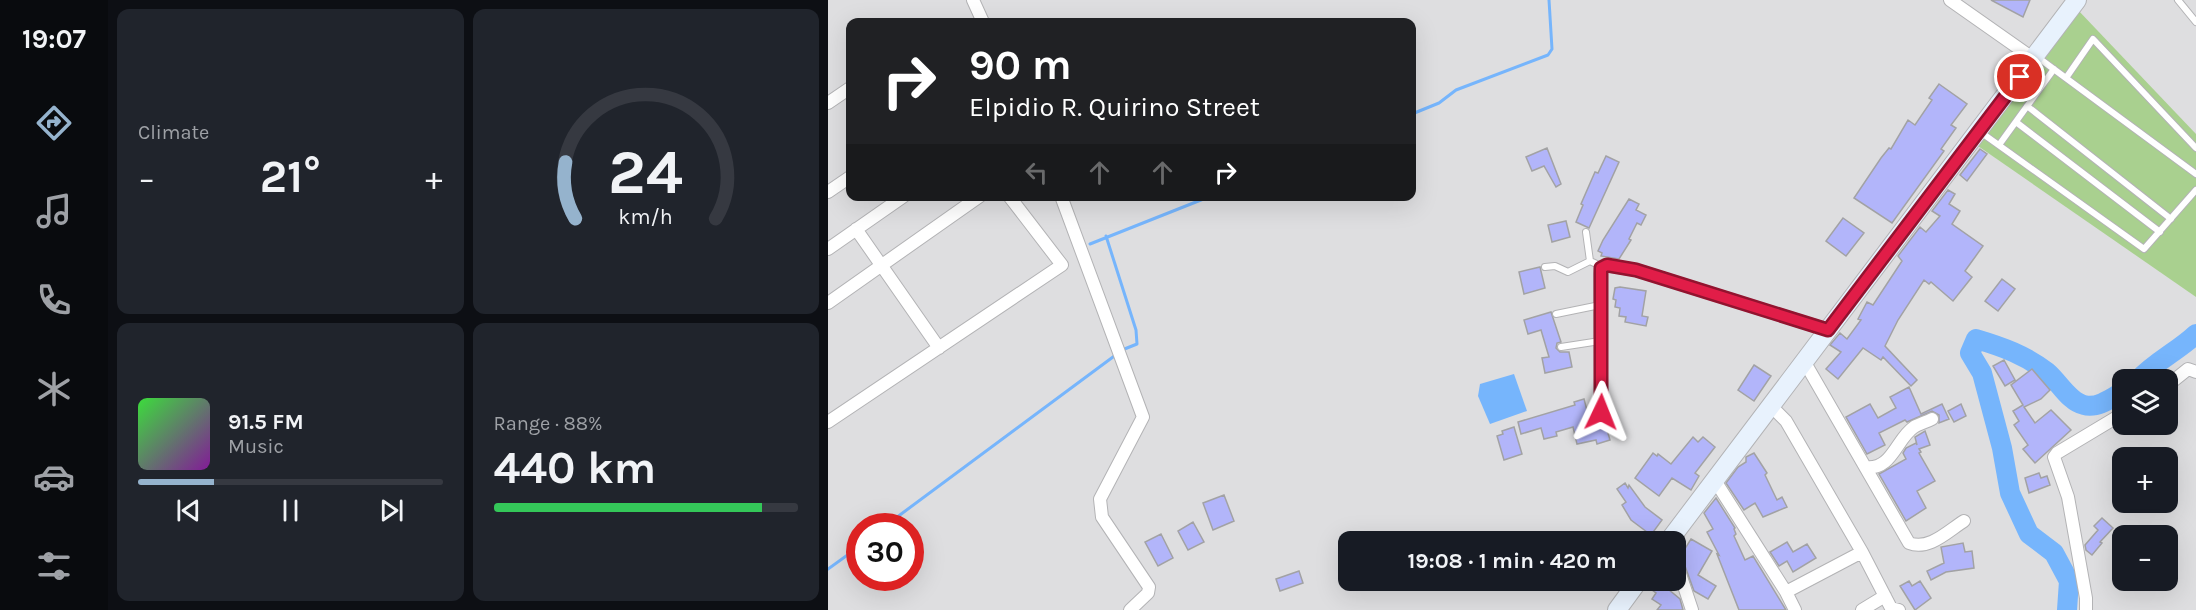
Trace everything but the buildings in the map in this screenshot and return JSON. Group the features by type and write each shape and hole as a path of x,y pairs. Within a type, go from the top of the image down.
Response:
{"main road":[{"path":"1676,531 2077,0"},
{"path":"1617,610 1631,591"}],"street":[{"path":"973,0 981,18"},
{"path":"1950,0 2035,57"},
{"path":"828,103 846,91"},
{"path":"828,192 846,180"},
{"path":"828,249 897,201"},
{"path":"828,303 973,201"},
{"path":"828,422 1062,265 1013,201"},
{"path":"1063,201 1124,361 1143,421 1100,499 1102,517 1149,587 1148,593 1130,610"},
{"path":"856,229 939,348"},
{"path":"1601,412 1600,274 1603,267 1607,265 1636,270 1828,330"},
{"path":"1804,361 1910,543 1918,547 1927,545 1965,521"},
{"path":"2178,378 2188,369 2196,372"},
{"path":"1770,405 1786,421 1862,552 1891,608 1899,610"},
{"path":"1865,467 1874,468 1881,465 1891,457 1914,427 1932,419"},
{"path":"2086,610 2086,597 2069,507 2054,457 2112,420"},
{"path":"1714,479 1786,592 1795,610"},
{"path":"1786,592 1862,552"},
{"path":"1686,591 1692,610"},
{"path":"1862,610 1885,596"}],"lane":[{"path":"2178,0 2196,22"},
{"path":"2066,78 2093,39 2196,148"},
{"path":"2035,57 2196,174"},
{"path":"1999,145 2054,69"},
{"path":"2027,106 2171,219"},
{"path":"2016,122 2160,231"},
{"path":"1979,131 2144,249 2196,190"},
{"path":"1586,232 1590,261"},
{"path":"1590,261 1603,267"},
{"path":"1545,267 1555,266 1568,272 1590,261"},
{"path":"1556,314 1601,305"},
{"path":"1561,347 1601,340"}],"green space":[{"path":"2077,9 2196,134 2196,297 1978,146"}],"water":[{"path":"1514,374 1527,411 1490,424 1478,396 1480,384"}],"waterway":[{"path":"1416,112 1439,103 1456,90 1548,55 1552,49 1549,0"},
{"path":"1090,244 1198,201"},
{"path":"1106,236 1136,330 1137,344 1122,350"},
{"path":"2150,369 2196,334"},
{"path":"2067,610 2069,581 2054,553 2029,534 2010,493 2002,448 1982,373 1970,353 1976,339 1995,345 2013,352 2047,372 2069,396 2079,403 2094,406 2112,398"},
{"path":"903,513 1117,354"},
{"path":"828,569 846,556"}],"route":[{"path":"1601,412 1603,394 1601,268 1607,265 1636,270 1828,330 2020,77"}]}
